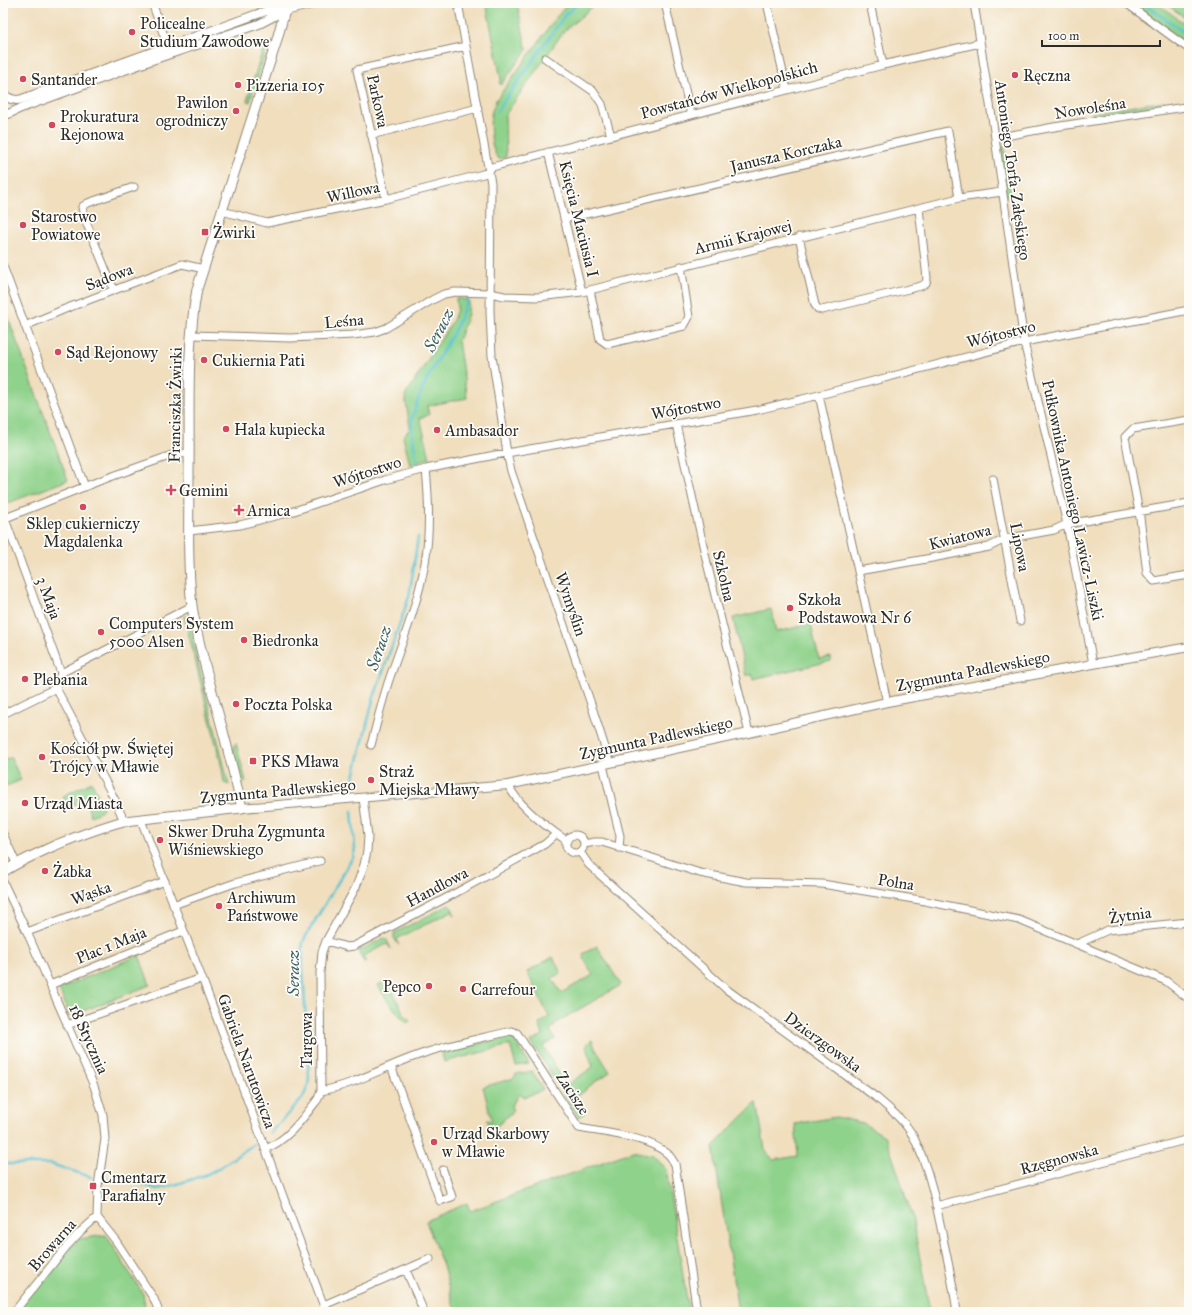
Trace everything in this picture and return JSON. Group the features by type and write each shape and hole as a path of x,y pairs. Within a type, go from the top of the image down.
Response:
{"main road":[{"name":"Franciszka Żwirki","path":"242,808 225,736 202,655 192,606 189,563 191,335 197,289 276,43 286,7"},
{"name":"Zygmunta Padlewskiego","path":"3,872 16,863 77,836 112,824 124,821 242,808"}],"street":[{"path":"152,3 169,50"},
{"path":"3,116 266,11 317,3"},
{"name":"Wymyślin","path":"458,3 491,183 490,293 492,356 507,453 511,470 589,698 606,764 620,836 619,848"},
{"path":"665,3 691,115"},
{"path":"767,3 787,90"},
{"path":"870,3 883,65"},
{"name":"Antoniego Torfa-Załęskiego","path":"974,3 1024,342"},
{"path":"1126,3 1189,48"},
{"name":"Powstańców Wielkopolskich","path":"489,171 492,167 548,152 883,65 980,43"},
{"name":"Parkowa","path":"386,199 370,135 357,70 466,46"},
{"path":"4,95 9,99 19,100 169,50"},
{"path":"546,58 594,91 602,104 611,136"},
{"path":"3,116 8,106 8,101 4,95"},
{"name":"Nowoleśna","path":"994,138 1189,105"},
{"path":"370,135 478,108"},
{"name":"Janusza Korczaka","path":"564,218 948,131 959,198"},
{"name":"Księcia Maciusia I","path":"548,152 582,292"},
{"name":"Willowa","path":"222,211 267,224 386,199 483,174 489,171"},
{"path":"114,290 84,217 82,207 88,203 134,187"},
{"name":"Armii Krajowej","path":"490,293 504,296 538,297 582,292 681,266 959,198 1002,192"},
{"path":"799,237 815,305 818,309 822,310 926,284 927,278 919,209"},
{"name":"Sądowa","path":"25,326 182,264 204,269"},
{"path":"3,266 85,487"},
{"name":"Księcia Maciusia I","path":"590,290 600,339 607,344 684,326 689,316 681,266"},
{"name":"Leśna","path":"191,335 290,338 353,335 375,332 400,321 444,294 455,292 490,293"},
{"name":"Wójtostwo","path":"189,531 240,525 291,512 385,480 426,469 507,453 757,410 819,396 1024,342 1189,310"},
{"name":"Pułkownika Antoniego Lawicz-Liszki","path":"1024,342 1067,524 1093,664"},
{"path":"819,396 887,702"},
{"path":"1189,420 1133,429 1125,437 1139,511 1147,573 1154,581 1189,575"},
{"name":"Szkolna","path":"676,424 706,563 749,733"},
{"path":"4,519 172,455 189,453"},
{"path":"371,745 390,678 417,600 425,563 428,515 426,469"},
{"name":"Lipowa","path":"993,479 1020,620"},
{"name":"Kwiatowa","path":"858,571 990,546 1005,539 1054,530 1067,524 1189,503"},
{"name":"3 Maja","path":"4,519 61,673"},
{"path":"3,714 56,688 61,673 192,606"},
{"name":"Zygmunta Padlewskiego","path":"242,808 508,785 887,702 1189,647"},
{"path":"56,688 115,800 124,821"},
{"name":"Dzierzgowska","path":"508,785 513,794 521,802 556,834 567,841 566,844 569,850 574,853 580,852 589,865 726,989 877,1098 899,1116 914,1137 926,1168 936,1206 957,1312"},
{"name":"Targowa","path":"265,1149 274,1146 284,1138 313,1106 321,1091 320,973 322,952 326,941 356,887 364,865 368,836 363,798"},
{"name":"Gabriela Narutowicza","path":"141,820 202,978 325,1308"},
{"path":"3,834 16,863"},
{"name":"Handlowa","path":"326,941 347,947 354,946 545,844 556,834"},
{"path":"567,841 570,836 576,835 582,838 584,847 580,852"},
{"name":"Polna","path":"584,844 602,842 700,873 746,882 822,884 920,900 1019,920 1166,981 1189,999"},
{"path":"173,905 235,883 320,861"},
{"name":"Wąska","path":"27,932 165,881"},
{"name":"18 Stycznia","path":"3,882 27,932 94,1086 103,1115 105,1139 98,1186 97,1218"},
{"name":"Żytnia","path":"1077,944 1108,930 1189,922"},
{"name":"Plac 1 Maja","path":"50,985 183,931"},
{"path":"67,1025 202,978"},
{"name":"Zacisze","path":"321,1091 336,1088 416,1056 436,1050 512,1031 517,1033 578,1128 638,1139 661,1149 670,1155 675,1164 697,1312"},
{"path":"391,1066 440,1201 452,1197 443,1170"},
{"name":"Rzęgnowska","path":"936,1206 1189,1139"},
{"path":"97,1218 116,1241 154,1299 159,1312"},
{"name":"Browarna","path":"14,1312 67,1246 80,1232 97,1218"},
{"path":"325,1308 430,1259"},
{"path":"406,1270 424,1312"}],"green space":[{"path":"486,3 517,3 526,47 528,48 501,85 499,83 501,79"},
{"path":"570,3 597,3 564,31 505,115 506,157 499,159 496,156 492,145 490,125 491,115 496,100 561,11"},
{"path":"1129,3 1157,3 1189,27 1189,46"},
{"path":"1165,3 1189,3 1189,21"},
{"path":"264,45 268,45 250,102 247,101"},
{"path":"1164,101 1164,105 1092,117 1092,113"},
{"path":"1004,145 1011,195 1006,196 1000,154"},
{"path":"456,298 469,300 468,314 458,341 467,398 427,406 429,415 420,418 430,458 410,465 403,437 410,428 405,396 453,320 457,309"},
{"path":"3,304 68,480 3,505"},
{"path":"771,609 776,632 811,624 819,659 830,657 831,661 753,679 752,674 746,676 733,618"},
{"path":"184,616 188,617 190,620 196,653 229,785 224,783 222,768"},
{"path":"236,743 246,782 242,784 233,750"},
{"path":"11,758 21,780 7,786 3,777 3,759"},
{"path":"92,782 98,795 90,799 81,796 77,799 75,805 68,808 63,796"},
{"path":"100,798 103,806 102,811 91,816 88,808 90,803"},
{"path":"449,905 455,916 452,911 397,939 398,944 394,938 394,933"},
{"path":"384,938 387,940 391,949 387,944 363,956 366,961 364,962 358,951"},
{"path":"597,946 621,985 554,1024 555,1026 550,1030 555,1039 543,1046 561,1076 555,1080 531,1042 543,1035 539,1024 549,1017 527,972 553,957 561,973 552,978 561,993 593,975 584,959 583,954"},
{"path":"139,955 150,985 70,1016 59,989"},
{"path":"382,983 386,990 391,988 404,1014 410,1021 407,1023 395,1010 378,985"},
{"path":"510,1036 514,1039 529,1064 516,1066 510,1045 444,1062 442,1053"},
{"path":"592,1040 595,1048 610,1072 573,1099 578,1108 580,1107 584,1114 578,1117 561,1089 593,1067 586,1044"},
{"path":"532,1071 543,1090 525,1097 520,1094 511,1106 513,1111 495,1128 490,1128 487,1120 492,1121 483,1087 514,1078 516,1074"},
{"path":"757,1102 765,1150 773,1160 798,1156 795,1124 836,1117 863,1123 886,1137 912,1216 930,1312 738,1312 713,1146"},
{"path":"633,1151 653,1155 666,1169 689,1312 455,1312 444,1269 426,1221 467,1203 470,1211"},
{"path":"106,1235 143,1294 146,1312 21,1312 20,1304 78,1239"}],"waterway":[{"name":"Seracz","path":"497,111 565,15 579,3"},
{"name":"Seracz","path":"1143,3 1189,36"},
{"name":"Seracz","path":"417,463 412,433 412,418 419,397 430,373 454,332 468,299"},
{"name":"Seracz","path":"353,790 353,781 373,700 409,597 418,537"},
{"name":"Seracz","path":"270,1133 302,1099 307,1089 309,1079 302,950 303,942 353,857 355,848 352,811"},
{"name":"Seracz","path":"107,1180 135,1182 157,1189 168,1187 216,1170 254,1144"},
{"name":"Seracz","path":"3,1164 51,1164 91,1177"}],"place":[{"name":"Policealne Studium Zawodowe","path":"132,32"},
{"name":"Ręczna","path":"1015,75"},
{"name":"Santander","path":"23,79"},
{"name":"Pizzeria 105","path":"238,85"},
{"name":"Pawilon ogrodniczy","path":"236,111"},
{"name":"Prokuratura Rejonowa","path":"52,125"},
{"name":"Starostwo Powiatowe","path":"23,225"},
{"name":"Żwirki","path":"205,232"},
{"name":"Sąd Rejonowy","path":"58,352"},
{"name":"Cukiernia Pati","path":"204,360"},
{"name":"Hala kupiecka","path":"226,429"},
{"name":"Ambasador","path":"437,430"},
{"name":"Gemini","path":"171,490"},
{"name":"Sklep cukierniczy Magdalenka","path":"83,507"},
{"name":"Arnica","path":"239,510"},
{"name":"Szkoła Podstawowa Nr 6","path":"790,608"},
{"name":"Computers System 5000 Alsen","path":"101,632"},
{"name":"Biedronka","path":"244,640"},
{"name":"Plebania","path":"25,679"},
{"name":"Poczta Polska","path":"236,704"},
{"name":"Kościół pw. Świętej Trójcy w Mławie","path":"42,757"},
{"name":"PKS Mława","path":"253,761"},
{"name":"Straż Miejska Mławy","path":"371,780"},
{"name":"Urząd Miasta","path":"25,803"},
{"name":"Skwer Druha Zygmunta Wiśniewskiego","path":"160,840"},
{"name":"Żabka","path":"45,871"},
{"name":"Archiwum Państwowe","path":"219,906"},
{"name":"Pepco","path":"429,986"},
{"name":"Carrefour","path":"463,989"},
{"name":"Urząd Skarbowy w Mławie","path":"434,1142"},
{"name":"Cmentarz Parafialny","path":"93,1186"}]}
